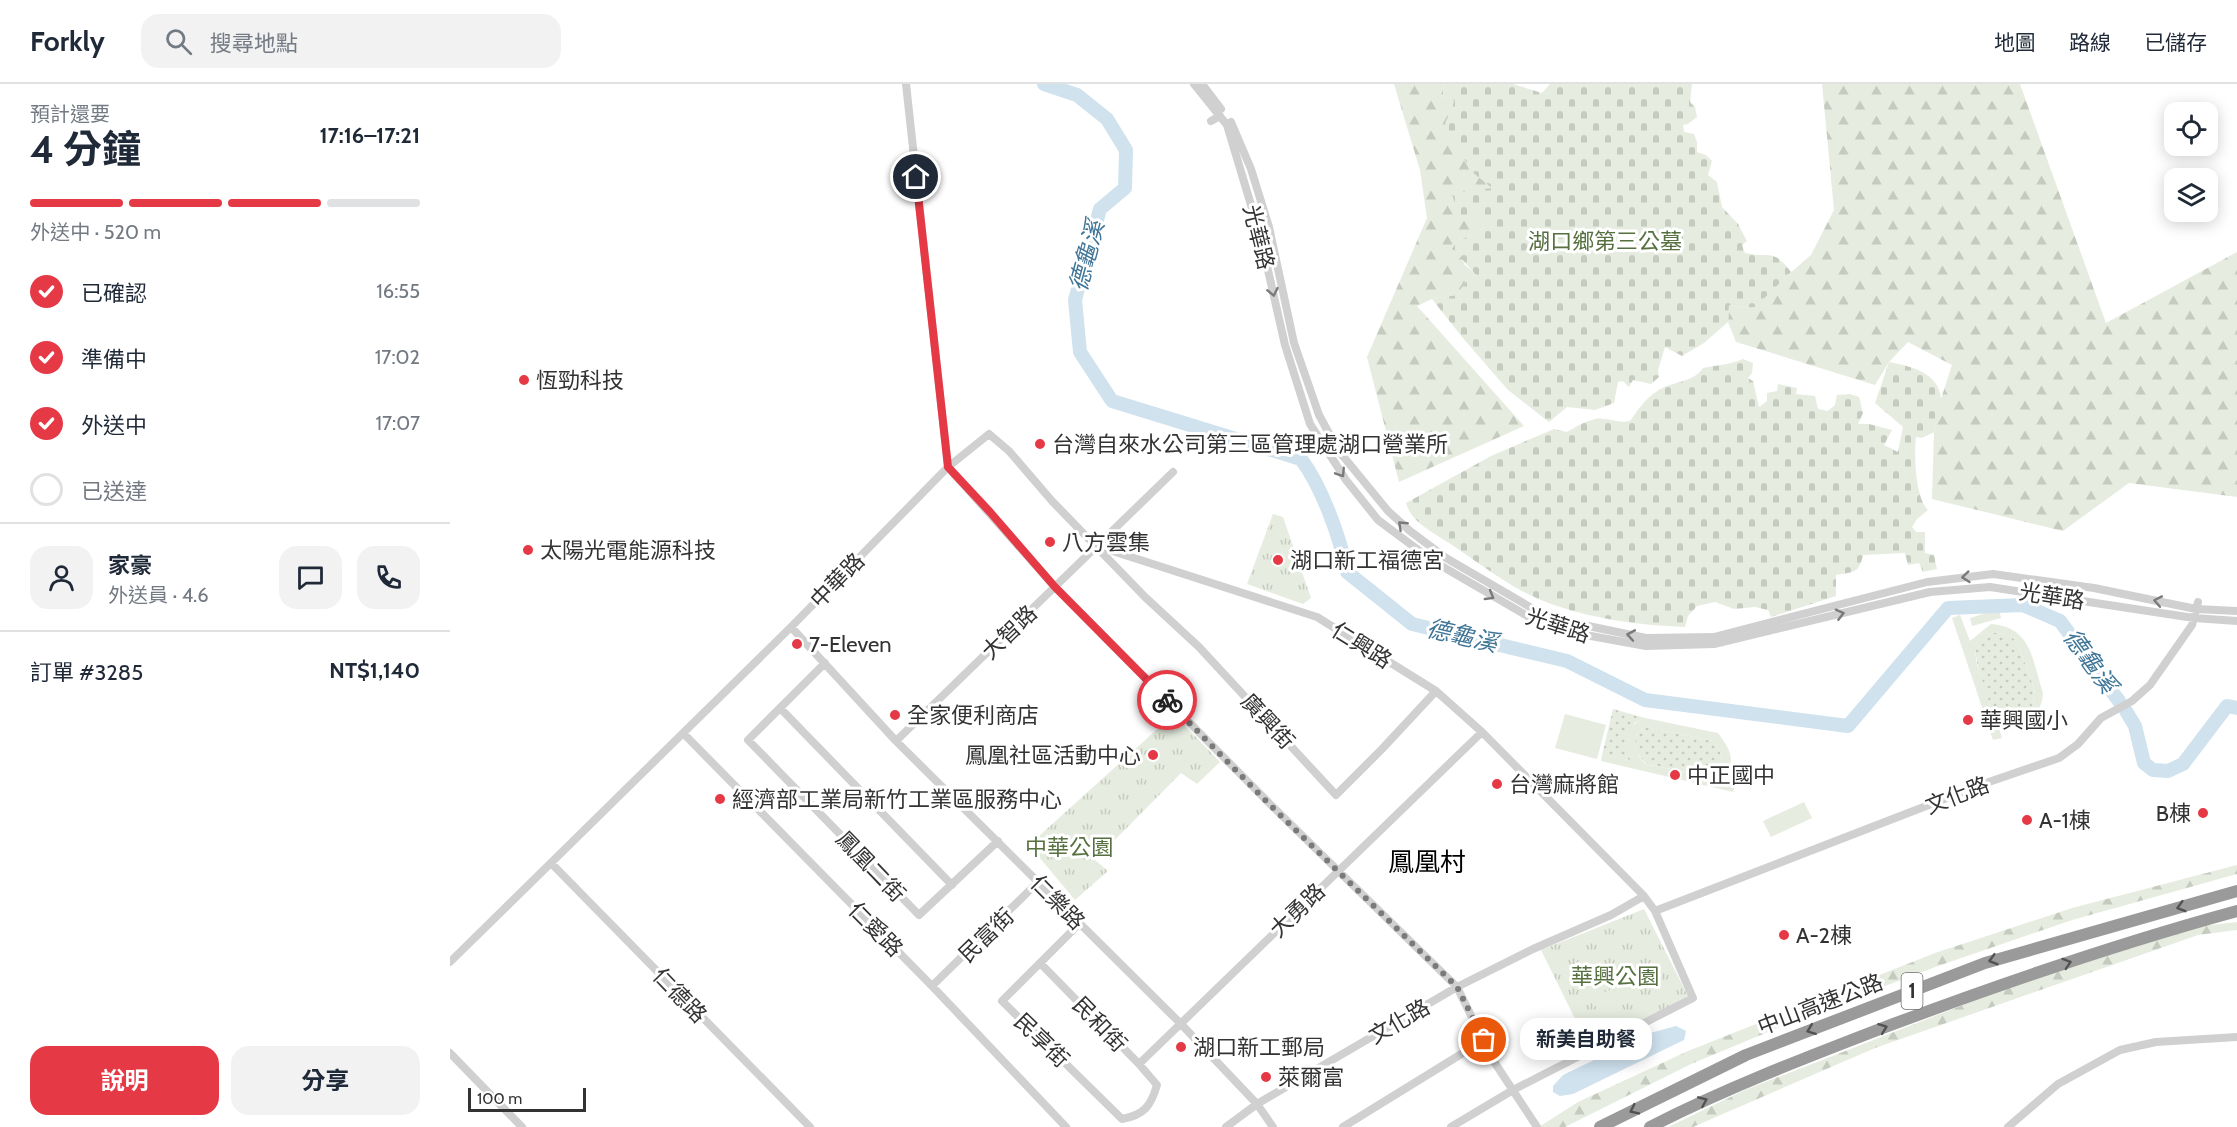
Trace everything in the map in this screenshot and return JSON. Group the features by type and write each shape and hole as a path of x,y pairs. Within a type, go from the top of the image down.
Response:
{"highway":[{"name":"中山高速公路","path":"1600,1127 1746,1055 1985,963 2237,891"},
{"name":"中山高速公路","path":"1650,1127 1696,1104 1845,1042 1994,986 2192,923 2237,911"},
{"path":"2192,923 2237,918"}],"street":[{"path":"906,84 948,467 1055,587 1238,772 1457,987 1504,1079 1537,1127"},
{"name":"光華路","path":"1194,84 1227,125 1238,156 1256,236 1285,345 1310,424 1346,480 1378,520 1433,561 1536,621 1646,646 1714,641 1930,592 1990,587 2196,610 2237,610"},
{"name":"光華路","path":"1202,84 1232,123 1251,169 1269,227 1294,343 1313,390 1319,415 1338,450 1388,512 1446,558 1535,610 1598,634"},
{"path":"1211,121 1220,116"},
{"name":"仁興路","path":"948,467 989,434 1009,451 1052,501 1097,546 1317,617 1436,691 1482,732 1644,896 1655,911 1693,998 1513,1090"},
{"name":"中華路","path":"450,962 791,627 948,467"},
{"name":"大智路","path":"896,741 1173,472"},
{"name":"廣興街","path":"1097,546 1145,597 1199,647 1335,795 1436,691"},
{"name":"光華路","path":"1714,641 1927,582 1993,574 2094,588 2237,621"},
{"name":"文化路","path":"1655,911 1983,784 2059,758 2078,744 2101,718 2132,701 2150,685 2182,642 2192,625 2196,610"},
{"name":"仁樂路","path":"791,627 896,741 1180,1023 1257,1104 1273,1127"},
{"path":"825,663 780,708 952,885 998,841"},
{"name":"鳳凰二街","path":"780,708 748,740 919,915 952,885"},
{"name":"大勇路","path":"1139,1064 1482,732"},
{"name":"仁愛路","path":"683,733 932,986 1066,1127"},
{"name":"仁德路","path":"551,863 810,1127"},
{"name":"民富街","path":"932,986 1038,882"},
{"name":"文化路","path":"1226,1127 1257,1104 1457,987 1539,946 1611,915 1644,896"},
{"name":"民享街","path":"1079,924 1002,1001 1122,1119 1136,1116 1152,1103 1157,1085"},
{"name":"民和街","path":"1041,964 1157,1085"},
{"path":"2008,1127 2058,1084 2121,1050 2156,1042 2237,1037"},
{"path":"1343,1127 1484,1040"},
{"path":"450,1053 522,1127"},
{"path":"1451,1127 1513,1090"}],"green space":[{"path":"1394,84 1445,84 1441,95 1454,100 1452,109 1493,189 1452,194 1485,216 1485,227 1458,240 1464,264 1476,275 1465,283 1457,295 1432,299 1417,306 1524,426 1399,482 1367,357 1427,218 1420,170"},
{"name":"湖口鄉第三公墓","path":"1445,84 1513,84 1542,93 1550,84 1692,84 1690,102 1695,107 1697,117 1683,125 1684,132 1694,134 1697,152 1706,155 1712,161 1708,175 1717,182 1722,207 1738,224 1747,241 1742,245 1745,253 1775,257 1791,272 1755,307 1743,308 1729,305 1728,322 1704,343 1682,356 1665,347 1658,370 1659,377 1651,384 1633,380 1629,387 1623,381 1618,382 1614,403 1595,410 1567,407 1549,422 1508,390 1432,299 1457,295 1465,283 1476,275 1452,249 1458,240 1485,227 1485,216 1460,218 1452,194 1492,188 1471,171 1445,123 1454,100 1441,95"},
{"path":"1822,84 2020,84 2106,323 2237,252 2237,497 2129,483 2063,531 1932,499 1934,432 1941,399 1952,365 1908,342 1889,362 1875,385 1736,342 1728,322 1729,305 1743,308 1755,307 1768,292 1811,255 1834,210"},
{"path":"1743,359 1753,363 1752,373 1748,378 1753,381 1759,407 1767,401 1767,393 1777,391 1778,384 1797,388 1796,394 1815,396 1818,409 1828,411 1835,405 1837,395 1850,394 1859,397 1863,413 1858,424 1869,424 1892,430 1884,445 1898,452 1903,427 1875,403 1889,362 1914,368 1935,382 1939,389 1941,402 1934,432 1922,438 1916,437 1915,445 1915,465 1920,496 1928,510 1917,519 1912,527 1916,532 1925,532 1925,553 1934,555 1937,569 1923,572 1919,563 1908,565 1905,553 1863,555 1857,569 1836,575 1836,596 1771,617 1768,610 1755,607 1734,609 1715,602 1697,606 1688,616 1685,627 1632,623 1580,613 1522,591 1425,527 1409,510 1406,503 1491,456 1554,429 1567,432 1585,422 1600,418 1620,422 1630,421 1645,402 1662,388 1687,380 1703,368"},
{"path":"1273,514 1283,517 1311,598 1303,604 1247,584"},
{"path":"1999,609 2001,618 1972,626 1970,618"},
{"path":"1960,615 1970,641 1991,624 2005,626 2023,638 2033,657 2043,693 2039,709 2029,722 2022,726 2006,728 1998,725 2002,738 1993,740 1952,618","holes":["1992,633 2009,636 2017,642 2030,676 2035,699 2032,708 2022,717 2005,718 1997,714 1989,702 1977,664 1976,650 1984,638"]},
{"path":"1992,633 2006,634 2017,642 2032,683 2034,703 2031,709 2019,718 2005,718 1998,715 1991,706 1985,689 1976,648 1982,639"},
{"path":"1613,709 1645,718 1634,723 1630,760 1602,755"},
{"name":"中華公園","path":"1174,714 1220,762 1197,784 1181,773 1095,860 1108,871 1075,900 1029,845"},
{"path":"1565,714 1606,725 1597,759 1555,748"},
{"path":"1645,718 1718,733 1731,758 1728,770 1716,781 1735,786 1733,792 1601,761 1602,755 1630,760 1627,734","holes":["1646,727 1713,741 1722,757 1721,762 1716,769 1705,776 1645,764 1635,751 1637,734"]},
{"path":"1646,727 1713,741 1722,757 1720,765 1705,776 1646,764 1635,751 1635,742 1637,734"},
{"path":"1804,802 1812,818 1771,837 1763,821"},
{"path":"2237,865 2237,874 2072,920 1938,966 1816,1012 1691,1064 1565,1127 1539,1127 1578,1102 1688,1051 1935,953 2072,908"},
{"name":"華興公園","path":"1644,909 1688,996 1590,1049 1541,950"},
{"path":"2237,922 2237,930 2198,935 1875,1048 1693,1127 1668,1127 1745,1090 1999,991 2193,927"},
{"path":"1613,988 1631,1024 1593,1042 1585,1026 1601,1018 1592,998"}],"water":[{"path":"1676,1026 1686,1031 1684,1040 1573,1094 1560,1096 1553,1092 1553,1086 1563,1075 1650,1033"}],"waterway":[{"name":"德龜溪","path":"1044,84 1077,95 1107,119 1126,150 1125,188 1100,209 1075,300 1080,352 1112,401 1301,459 1309,470 1329,513 1347,572 1412,624 1567,661 1645,700 1848,726 1948,608 2023,605 2060,621 2119,701"},
{"name":"德龜溪","path":"2126,711 2135,726 2144,763 2153,770 2168,771 2183,764 2227,706 2237,708"}],"way so far":[{"path":"1167,700 1270,805 1457,987 1484,1040"}],"place":[{"name":"恆勁科技","path":"524,380"},
{"name":"台灣自來水公司第三區管理處湖口營業所","path":"1040,444"},
{"name":"八方雲集","path":"1050,542"},
{"name":"太陽光電能源科技","path":"528,550"},
{"name":"湖口新工福德宮","path":"1278,560"},
{"name":"7-Eleven","path":"797,644"},
{"name":"全家便利商店","path":"895,715"},
{"name":"華興國小","path":"1968,720"},
{"name":"鳳凰社區活動中心","path":"1153,755"},
{"name":"中正國中","path":"1675,775"},
{"name":"台灣麻將館","path":"1497,784"},
{"name":"經濟部工業局新竹工業區服務中心","path":"720,799"},
{"name":"B棟","path":"2203,813"},
{"name":"A-1棟","path":"2027,820"},
{"name":"A-2棟","path":"1784,935"},
{"name":"新美自助餐","path":"1484,1040"},
{"name":"湖口新工郵局","path":"1181,1047"},
{"name":"萊爾富","path":"1266,1077"}],"district":[{"name":"鳳凰村","path":"1427,862"}],"route":[{"path":"916,177 948,467 1055,587 1167,700"}]}
